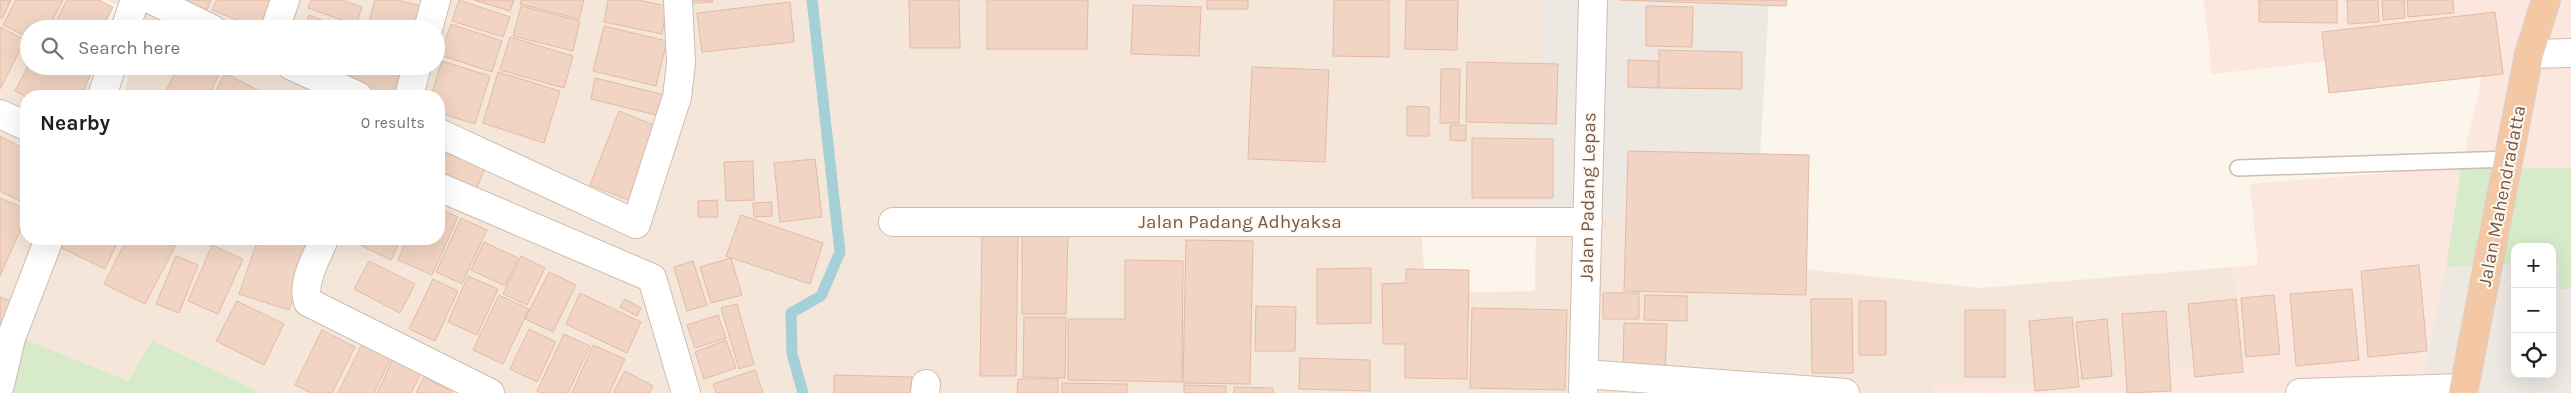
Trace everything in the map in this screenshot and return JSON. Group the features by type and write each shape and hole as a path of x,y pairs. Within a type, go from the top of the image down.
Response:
{"highway":[{"name":"Jalan Mahendradatta","path":"2463,391 2529,54 2546,0"}],"street":[{"path":"128,20 135,0"},
{"path":"152,0 193,20"},
{"path":"279,20 285,0"},
{"path":"430,20 436,0"},
{"path":"445,136 636,224 677,97 681,63 678,0"},
{"name":"Jalan Padang Lepas","path":"1583,384 1593,0"},
{"path":"2529,54 2571,53"},
{"path":"104,90 109,75"},
{"path":"312,75 345,90"},
{"path":"411,90 415,75"},
{"path":"0,114 20,123"},
{"path":"445,190 652,278 686,393"},
{"name":"Jalan Padang Adhyaksa","path":"893,222 1588,222"},
{"path":"0,385 12,338 48,245"},
{"path":"322,245 306,284 305,295 308,302 490,393"},
{"path":"1583,384 1845,393"},
{"path":"2300,393 2463,391"}],"lane":[{"path":"2238,168 2509,159"}],"shaded area":[{"path":"0,0 82,0 74,20 20,20 20,75 72,75 108,90 20,90 20,245 445,245 445,90 125,90 129,75 445,75 445,20 146,20 106,0 1543,0 1536,221 1757,211 1747,263 1981,288 2233,267 2247,360 2054,386 1935,383 1934,393 261,393 152,340 128,381 0,329","holes":["1420,217 1536,221 1535,291 1426,293"]},
{"path":"1543,0 1769,0 1757,211 1536,221"},
{"path":"2204,0 2571,0 2571,168 2461,167 2490,43 2212,74"},
{"path":"2461,167 2446,267 2420,393 1934,393 1934,383 2054,386 2247,360 2233,267 2258,265 2250,184"},
{"path":"2556,262 2559,262 2559,289 2571,289 2571,393 2420,393 2446,267 2511,264 2511,378 2556,378"}],"green space":[{"path":"2461,167 2571,168 2571,289 2559,289 2559,262 2556,262 2556,243 2511,243 2511,264 2446,267"},
{"path":"0,329 128,381 152,340 261,393 0,393"}],"building":[{"path":"0,0 11,0 2,19 0,18"},
{"path":"16,0 63,0 53,20 20,20 20,34 3,25"},
{"path":"67,0 99,0 113,7 106,20 57,20"},
{"path":"181,0 211,0 207,10"},
{"path":"217,0 271,0 263,20 237,20 212,10"},
{"path":"311,0 342,0 362,7 358,20 342,20 308,8"},
{"path":"375,0 397,0 426,7 422,20 370,20"},
{"path":"459,0 510,17 503,37 452,21"},
{"path":"474,0 514,0 510,11"},
{"path":"521,0 584,0 579,19 520,4"},
{"path":"608,0 638,0 667,6 662,34 604,22"},
{"path":"682,0 712,0 713,2 682,4"},
{"path":"909,0 959,0 960,48 910,48"},
{"path":"987,0 1088,0 1087,49 987,49"},
{"path":"1207,0 1248,0 1248,9 1207,9"},
{"path":"1334,0 1389,0 1389,57 1333,56"},
{"path":"1406,0 1458,0 1457,50 1405,49"},
{"path":"1620,0 1787,0 1786,6"},
{"path":"2259,0 2337,0 2337,23 2259,22"},
{"path":"2347,0 2378,0 2379,22 2348,24"},
{"path":"2382,0 2404,0 2405,18 2383,20"},
{"path":"2407,0 2453,0 2454,13 2408,17"},
{"path":"790,2 794,42 702,52 697,13"},
{"path":"1133,5 1201,7 1199,56 1131,54"},
{"path":"521,6 580,21 573,51 513,36"},
{"path":"1646,6 1693,7 1692,47 1646,46"},
{"path":"2495,12 2503,74 2329,93 2322,32"},
{"path":"309,15 322,20 307,20"},
{"path":"451,24 502,41 492,72 445,57 445,41"},
{"path":"604,26 667,41 656,86 593,71"},
{"path":"0,27 20,37 20,50 0,89"},
{"path":"510,37 573,56 564,88 500,70"},
{"path":"1659,50 1742,52 1742,89 1659,88"},
{"path":"1628,60 1658,61 1658,88 1628,87"},
{"path":"445,62 490,76 475,124 445,115 445,90 433,90 438,75 445,75"},
{"path":"1467,62 1558,64 1556,124 1466,122"},
{"path":"1252,67 1329,70 1325,162 1248,159"},
{"path":"1441,69 1460,69 1459,123 1440,123"},
{"path":"498,72 560,91 544,143 483,123"},
{"path":"23,75 91,75 83,90 20,90 20,94 15,91"},
{"path":"174,75 219,75 211,90 166,90"},
{"path":"224,75 229,75 257,90 216,90"},
{"path":"351,75 405,75 401,90 369,90 348,84"},
{"path":"595,78 665,95 660,116 591,99"},
{"path":"1407,106 1429,107 1429,136 1407,136"},
{"path":"619,111 661,128 633,202 590,185"},
{"path":"1450,125 1466,125 1466,141 1450,140"},
{"path":"0,136 20,147 20,201 0,191"},
{"path":"1472,138 1553,139 1553,198 1472,198"},
{"path":"1628,151 1809,155 1806,295 1624,291"},
{"path":"446,153 485,168 475,193 445,182"},
{"path":"815,159 822,217 780,222 774,163"},
{"path":"753,161 754,200 726,201 724,162"},
{"path":"0,198 20,206 20,231 0,276"},
{"path":"717,200 718,217 698,217 698,201"},
{"path":"772,202 772,216 754,217 753,203"},
{"path":"445,212 458,217 432,275 398,260 404,245 445,245"},
{"path":"741,215 823,243 810,284 726,256"},
{"path":"461,218 487,230 462,284 436,272"},
{"path":"982,232 1018,233 1016,376 980,376"},
{"path":"1022,232 1068,232 1066,314 1022,314"},
{"path":"1186,240 1253,241 1250,384 1183,383"},
{"path":"484,242 518,258 505,286 471,270"},
{"path":"59,245 116,245 105,269"},
{"path":"124,245 176,245 145,304 104,284"},
{"path":"212,245 243,259 218,314 188,301"},
{"path":"256,245 310,245 289,310 239,294"},
{"path":"360,245 398,245 391,260"},
{"path":"176,256 198,265 179,313 156,304"},
{"path":"521,256 545,268 527,305 503,294"},
{"path":"731,258 742,295 711,303 700,267"},
{"path":"1125,260 1183,261 1182,382 1068,380 1068,319 1125,319"},
{"path":"369,261 415,284 400,313 354,289"},
{"path":"693,261 707,305 687,311 674,267"},
{"path":"2419,265 2427,351 2368,357 2361,271"},
{"path":"1371,268 1371,323 1317,324 1317,269"},
{"path":"1406,269 1469,270 1467,379 1405,378 1405,344 1383,344 1382,284 1406,283"},
{"path":"549,272 576,285 553,332 525,319"},
{"path":"468,276 498,289 477,335 448,322"},
{"path":"433,279 458,291 435,341 409,329"},
{"path":"2352,289 2359,360 2296,366 2290,294"},
{"path":"580,293 641,322 627,353 566,324"},
{"path":"1603,293 1639,293 1639,319 1603,319"},
{"path":"499,295 529,309 503,364 473,350"},
{"path":"1645,295 1687,296 1687,321 1644,320"},
{"path":"2274,295 2280,354 2246,357 2241,298"},
{"path":"0,297 13,302 0,339"},
{"path":"625,299 641,308 637,316 620,307"},
{"path":"1811,299 1852,299 1853,373 1812,373"},
{"path":"2236,299 2243,372 2195,377 2188,304"},
{"path":"237,301 284,324 264,365 216,341"},
{"path":"1859,301 1886,301 1886,355 1859,355"},
{"path":"737,304 754,364 739,369 721,308"},
{"path":"1256,306 1296,307 1295,351 1255,351"},
{"path":"1472,308 1567,310 1565,390 1470,388"},
{"path":"1965,310 2005,310 2005,377 1965,377"},
{"path":"2166,311 2171,391 2127,393 2122,314"},
{"path":"718,315 726,338 695,348 687,325"},
{"path":"1024,317 1066,317 1065,378 1023,377"},
{"path":"2072,317 2079,387 2035,391 2029,321"},
{"path":"2107,319 2112,376 2082,379 2076,322"},
{"path":"1624,323 1667,324 1665,370 1623,369"},
{"path":"529,329 556,342 537,382 510,369"},
{"path":"322,330 355,347 332,393 311,393 295,385"},
{"path":"564,334 590,346 568,393 541,393 537,391"},
{"path":"726,340 736,368 704,379 695,352"},
{"path":"362,344 391,358 374,393 338,393"},
{"path":"593,345 625,359 609,393 572,393"},
{"path":"394,357 422,371 411,393 377,393"},
{"path":"1300,358 1370,360 1370,391 1299,389"},
{"path":"755,370 763,393 716,393 713,384"},
{"path":"625,371 653,386 649,393 613,393"},
{"path":"834,375 912,377 912,393 834,393"},
{"path":"424,377 451,391 451,393 416,393"},
{"path":"1018,379 1058,379 1058,393 1017,393"},
{"path":"1062,383 1127,384 1127,393 1062,393"},
{"path":"1184,385 1226,386 1226,393 1184,393"},
{"path":"1234,387 1273,388 1273,393 1234,393"}],"waterway":[{"path":"803,393 792,354 791,313 821,296 840,252 812,0"}]}
